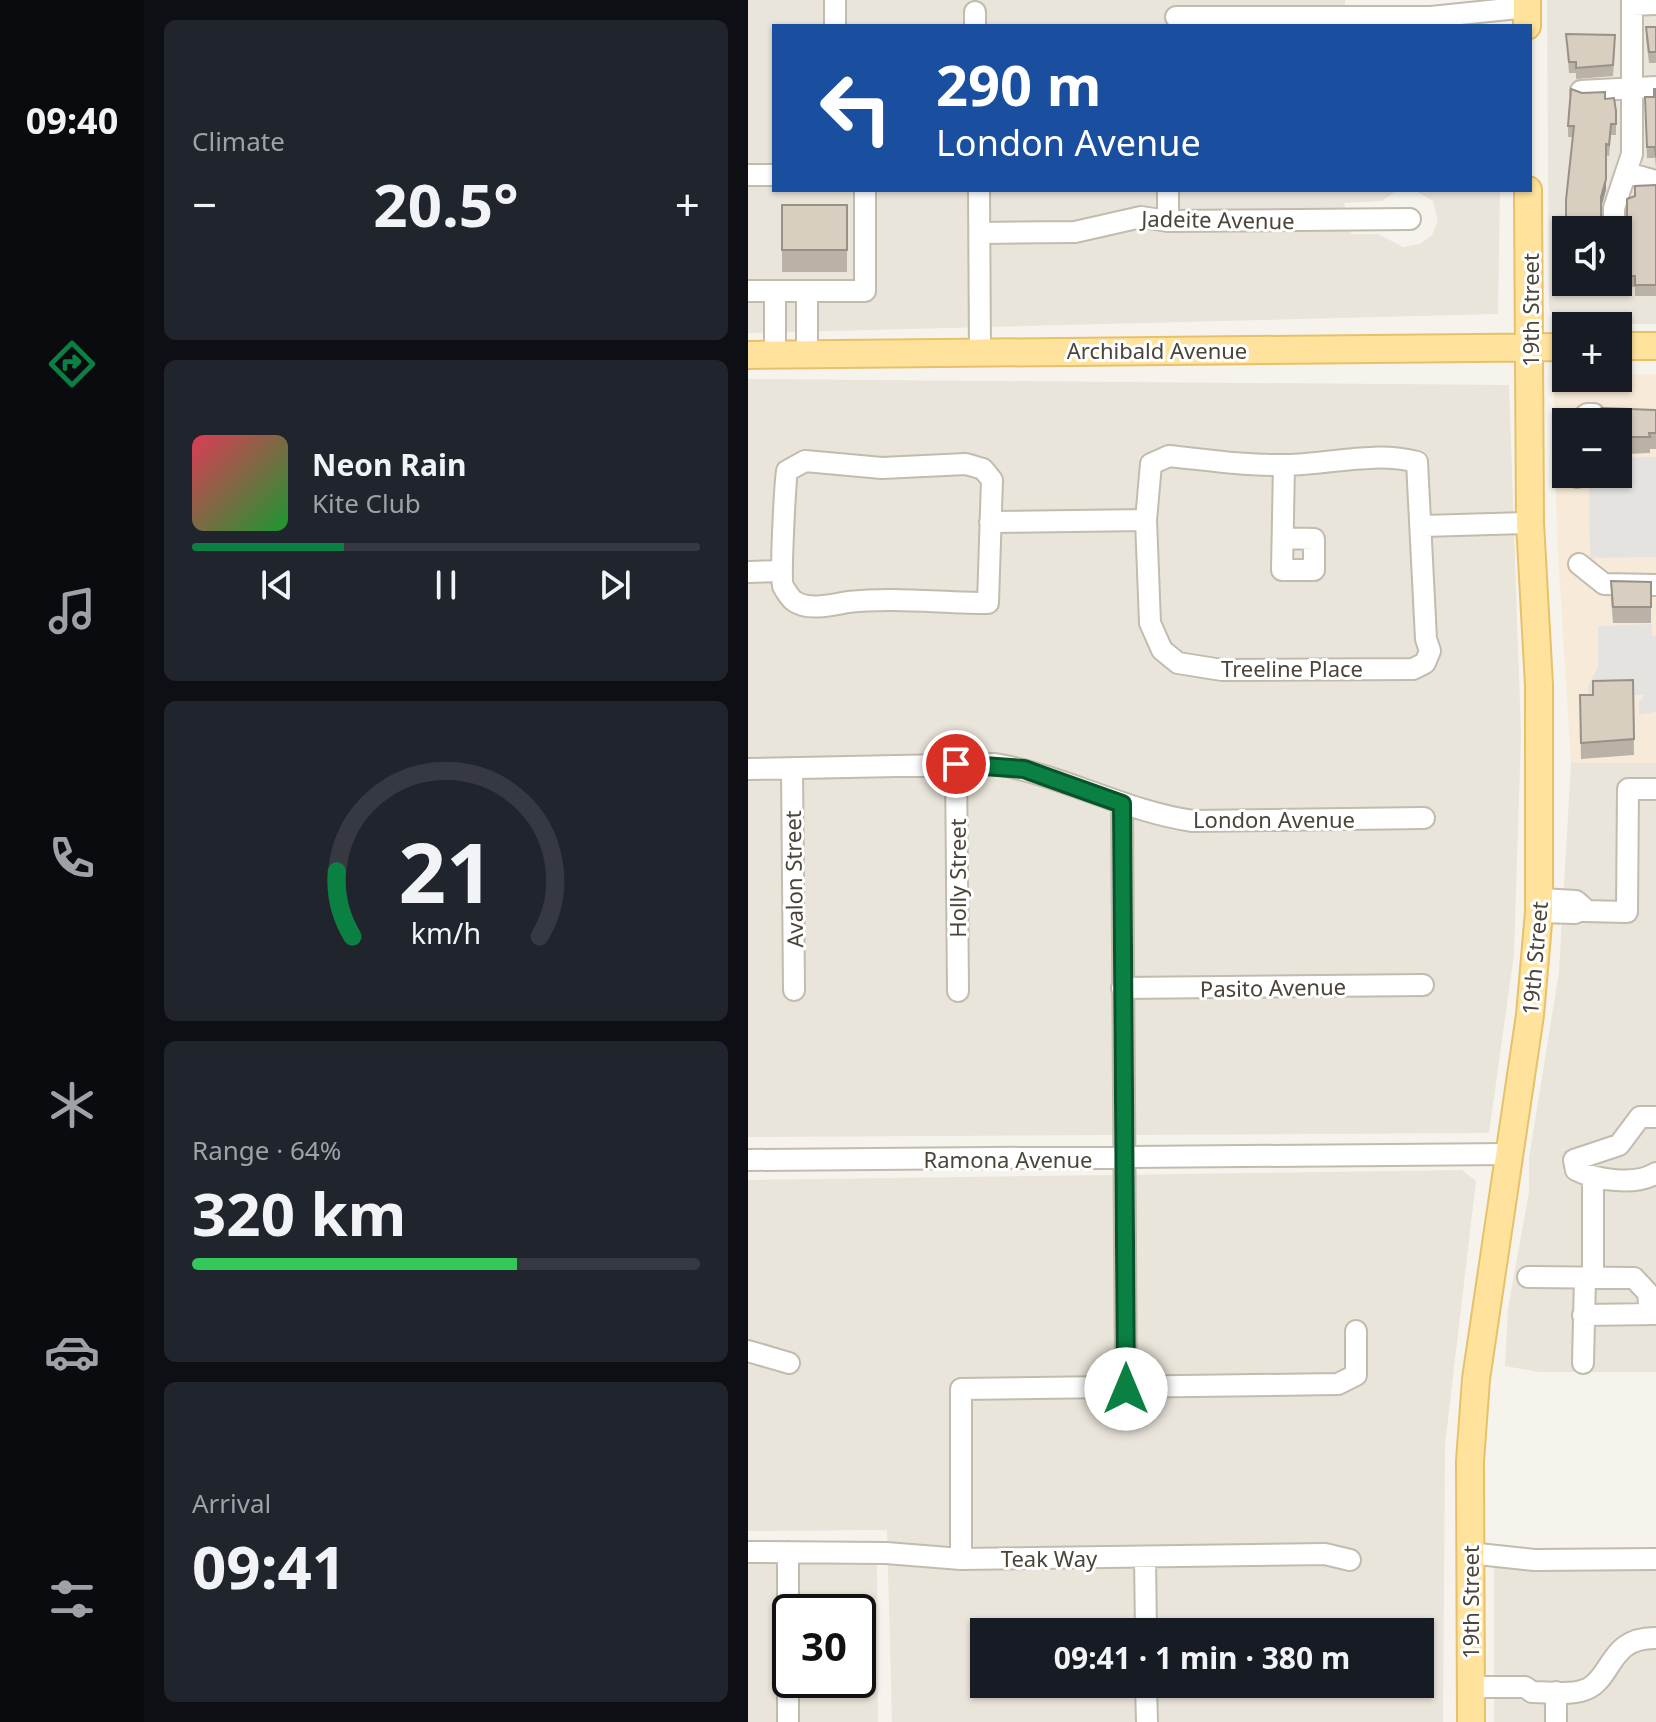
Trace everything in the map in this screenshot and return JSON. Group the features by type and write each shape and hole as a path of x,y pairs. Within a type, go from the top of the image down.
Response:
{"main road":[{"name":"19th Street","path":"1470,1702 1470,1461 1476,1379 1530,1015 1540,905 1539,676 1530,523 1528,192"},
{"path":"1632,346 1656,346"},
{"name":"Archibald Avenue","path":"748,355 1552,347"}],"street":[{"path":"835,0 835,24"},
{"path":"1614,216 1632,154 1632,2 1656,4"},
{"path":"1175,14 1406,8 1527,11"},
{"path":"1581,91 1656,87"},
{"path":"1627,173 1656,181"},
{"path":"748,175 772,175"},
{"path":"748,291 865,291 865,192"},
{"path":"979,192 980,352"},
{"path":"1168,192 1168,221"},
{"name":"Jadeite Avenue","path":"980,233 1075,232 1141,217 1168,221 1410,219"},
{"path":"775,291 775,355"},
{"path":"807,291 807,355"},
{"path":"990,522 1146,520 1151,464 1169,456 1199,462 1284,465 1384,458 1417,462 1423,526 1530,523"},
{"path":"805,461 882,468 966,464 983,469 992,480 990,522 988,603 888,599 808,606 793,600 783,586 787,471 805,461"},
{"path":"1284,465 1284,538"},
{"name":"Treeline Place","path":"1146,520 1150,623 1162,650 1178,663 1222,670 1413,669 1425,663 1430,651 1426,639 1423,526"},
{"path":"1579,564 1604,584 1656,585"},
{"path":"748,572 782,571"},
{"name":"London Avenue","path":"748,769 956,764 1024,769 1122,804 1193,821 1424,818"},
{"name":"Holly Street","path":"956,764 958,991"},
{"name":"Avalon Street","path":"792,769 794,990"},
{"path":"1584,911 1627,912 1628,789 1656,789"},
{"path":"1122,804 1126,1389"},
{"name":"Pasito Avenue","path":"1122,988 1423,985"},
{"path":"1656,1117 1640,1117 1619,1145 1574,1160 1576,1170 1593,1179 1648,1179 1656,1173"},
{"name":"Ramona Avenue","path":"748,1160 1509,1154"},
{"path":"1583,1363 1583,1315 1589,1277 1593,1179"},
{"path":"1528,1277 1634,1278 1648,1293 1653,1314 1583,1315"},
{"path":"961,1559 961,1389 1338,1384 1356,1375 1356,1331"},
{"path":"748,1351 789,1363"},
{"name":"Teak Way","path":"748,1552 886,1553 961,1559 1325,1554 1350,1560"},
{"path":"788,1552 788,1722"},
{"path":"1469,1553 1534,1560 1656,1559"},
{"path":"1145,1558 1146,1618"},
{"path":"1470,1702 1525,1687 1532,1692 1588,1689 1598,1681 1614,1654 1647,1638 1656,1638"},
{"path":"1556,1692 1556,1722"},
{"path":"1146,1698 1147,1722"}],"shaded area":[{"path":"748,0 1345,0 1344,24 772,24 772,192 1394,192 1382,201 1344,203 1351,234 1378,234 1403,247 1420,244 1432,235 1438,221 1433,201 1417,192 1500,192 1498,314 748,333"},
{"path":"1547,0 1656,0 1656,324 1632,324 1632,312 1552,314 1549,309"},
{"path":"1656,374 1656,763 1571,763 1556,488 1632,488 1632,408 1554,408 1554,392 1632,392 1632,375"},
{"path":"748,379 1509,385 1521,735 1514,954 1489,1133 748,1137"},
{"path":"1656,457 1656,557 1590,558 1589,488 1632,488 1632,458"},
{"path":"1652,624 1652,636 1656,636 1656,712 1639,715 1639,702 1645,695 1589,696 1588,686 1598,667 1598,626"},
{"path":"1571,763 1656,763 1656,1372 1539,1372 1505,1366 1508,1309 1529,1192 1529,1158 1559,972"},
{"path":"1462,1170 1476,1181 1445,1445 1443,1722 892,1722 887,1530 748,1531 748,1180"},
{"path":"748,1558 877,1558 878,1722 748,1722"},
{"path":"1494,1568 1656,1568 1656,1722 1494,1722"}],"building":[{"path":"1646,27 1656,27 1656,52 1649,52"},
{"path":"1566,34 1615,35 1613,65 1576,68 1576,62 1569,62"},
{"path":"1571,89 1582,93 1605,92 1605,99 1614,98 1616,124 1611,124 1609,145 1606,144 1606,179 1601,197 1601,216 1566,216 1574,126 1568,126"},
{"path":"1654,89 1656,157 1655,147 1647,147 1645,97 1654,97"},
{"path":"1656,185 1656,285 1635,285 1635,276 1632,276 1632,216 1627,216 1627,199 1635,196 1635,186"},
{"path":"782,205 847,205 847,250 782,250"},
{"path":"1632,409 1656,410 1656,433 1649,433 1650,437 1632,437"},
{"path":"1611,581 1651,582 1651,607 1613,607"},
{"path":"1633,680 1634,739 1581,743 1580,695 1593,695 1593,681"}],"route":[{"path":"956,764 995,764 1024,769 1122,804 1126,1389"}]}
